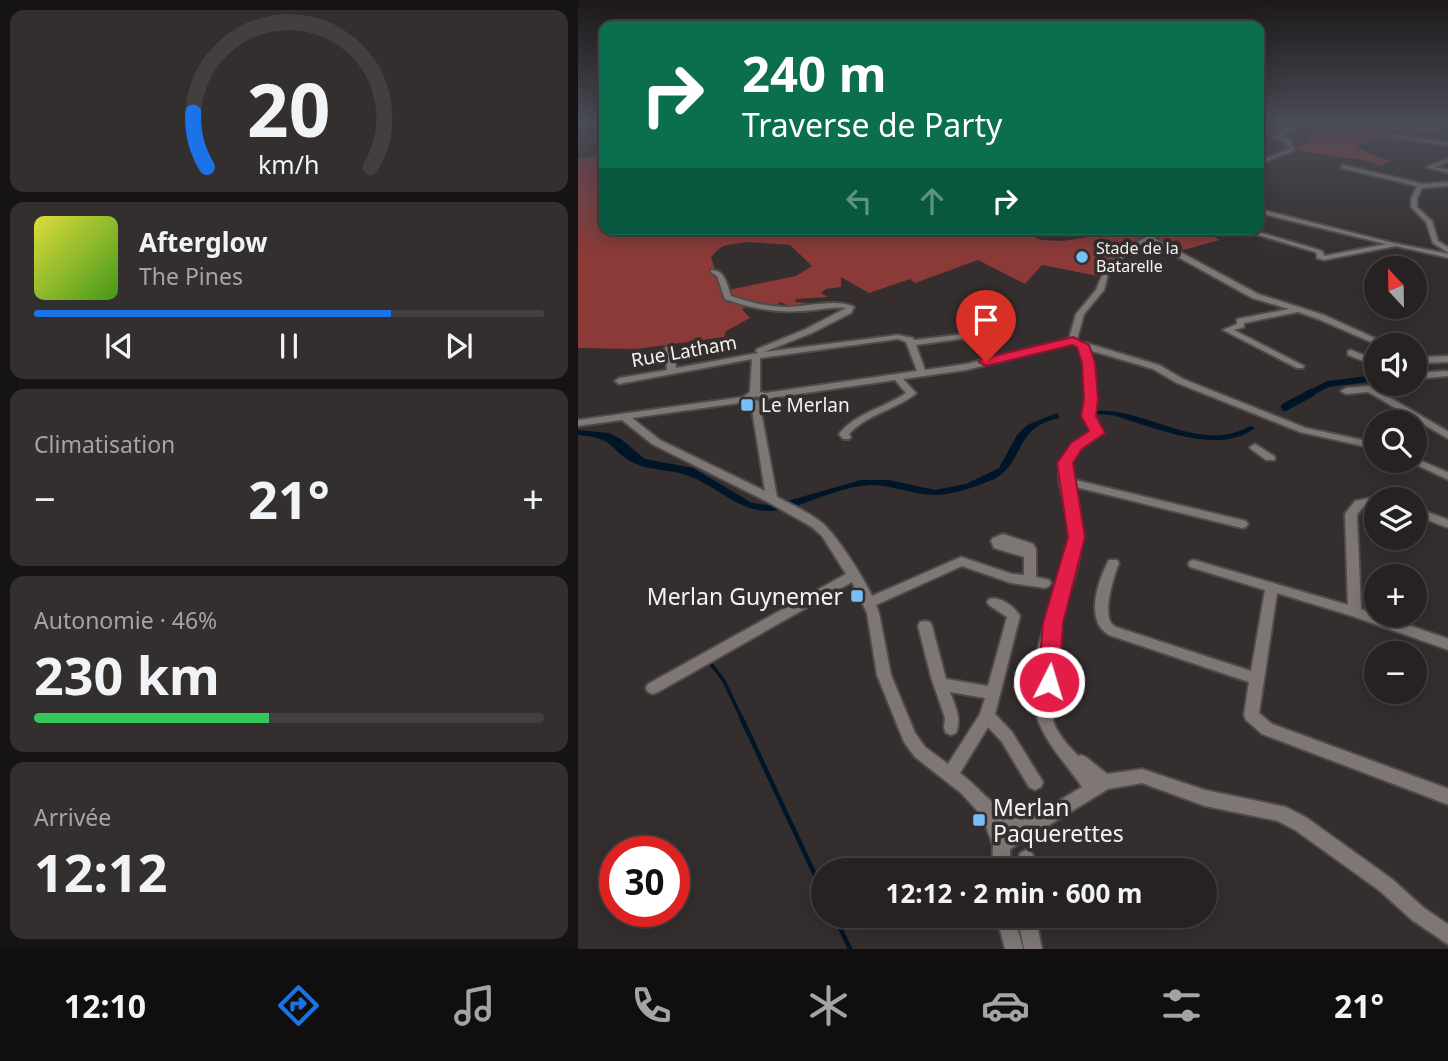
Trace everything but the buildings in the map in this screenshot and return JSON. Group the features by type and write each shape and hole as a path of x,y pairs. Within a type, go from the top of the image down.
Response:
{"street":[{"path":"1354,168 1422,185 1448,184"},
{"path":"1422,185 1414,199 1414,207 1429,221 1434,242 1448,253"},
{"path":"1264,212 1396,244 1448,253"},
{"path":"1099,786 1055,741 1042,711 1043,667 1048,634 1076,537 1065,463 1076,446 1097,433 1089,416 1090,380 1078,343 1080,314 1100,290 1105,275 1126,250 1157,235"},
{"path":"1262,235 1320,252 1319,257 1327,258 1396,244"},
{"path":"1151,239 1255,296 1300,309 1364,336"},
{"path":"713,271 720,275 728,297 769,310 787,311 842,305 850,307 848,311 758,352 756,356 752,398 775,501"},
{"path":"1300,309 1240,321 1241,325 1227,330 1300,366"},
{"path":"911,343 982,334"},
{"path":"756,356 898,337 908,338 922,373"},
{"path":"578,423 966,367 1078,343 1156,367 1180,381 1240,407 1303,430 1364,443"},
{"path":"669,349 672,371"},
{"path":"1351,353 1364,358"},
{"name":"Rue Latham","path":"619,380 756,356"},
{"path":"1427,358 1448,359"},
{"path":"1427,363 1446,374"},
{"path":"1427,375 1446,374"},
{"path":"846,437 844,434 854,422 896,405 911,393 897,377"},
{"path":"1346,391 1370,388 1448,436"},
{"path":"625,416 665,447 775,501 826,533 854,575 875,620 884,675 909,737 926,758 951,774 989,811 1022,827 1031,825"},
{"path":"1255,447 1270,458"},
{"path":"1427,467 1448,477"},
{"path":"1069,482 1242,524"},
{"path":"1356,612 1351,514 1359,504 1364,503"},
{"path":"1427,516 1448,524"},
{"path":"1030,555 1030,581"},
{"path":"868,603 961,561 1045,583"},
{"path":"1113,563 1108,574 1102,617 1106,627 1119,634 1256,679"},
{"path":"1194,564 1356,612 1448,645"},
{"path":"653,688 854,575"},
{"path":"1272,587 1251,715 1267,729 1448,797"},
{"path":"951,774 987,716 1014,616 993,602"},
{"path":"925,626 952,718 951,728"},
{"path":"941,684 993,693"},
{"path":"987,716 1007,737 1035,782"},
{"path":"1000,845 1099,786 1143,776 1205,798 1280,813 1301,824 1448,936"},
{"path":"989,811 1000,845 1001,858"},
{"path":"1008,928 1014,949"},
{"path":"1029,928 1033,949"}],"shaded area":[{"path":"578,168 599,168 599,235 1030,235 1041,240 1062,241 1102,235 1147,237 1124,249 1098,276 1042,265 1025,284 978,260 915,283 910,279 869,293 841,277 841,287 826,289 821,293 828,297 796,299 795,302 809,303 790,306 780,302 774,309 753,304 742,309 750,318 726,331 724,337 636,349 578,348","holes":["749,242 790,245 812,266 796,276 723,291 711,258 727,245"]},
{"path":"1164,235 1210,235 1220,240 1183,250 1180,242 1176,240 1165,244 1156,239"}],"water":[{"path":"1096,411 1135,416 1193,433 1231,434 1250,426 1255,428 1240,436 1223,440 1204,440 1165,432 1112,415 1097,414"},
{"path":"1057,413 1060,418 1033,430 1000,476 968,489 935,495 871,485 841,490 793,507 784,502 861,480 889,480 935,490 966,484 999,468 1017,435 1027,425"},
{"path":"578,430 609,433 621,439 645,459 693,468 752,503 777,506 780,510 754,509 686,475 640,466 625,458 606,441 578,435"}],"waterway":[{"path":"1307,395 1328,384 1364,380"},
{"path":"1285,407 1311,393"},
{"path":"711,664 724,681 742,719"},
{"path":"741,717 811,866"},
{"path":"840,928 850,949"}],"place":[{"name":"Stade de la Batarelle","path":"1082,257"},
{"name":"Le Merlan","path":"747,405"},
{"name":"Merlan Guynemer","path":"857,596"},
{"name":"Merlan Paquerettes","path":"979,820"}],"route":[{"path":"986,362 1073,341 1086,349 1091,399 1089,416 1097,433 1076,446 1065,463 1076,537 1053,623 1049,682"}]}
